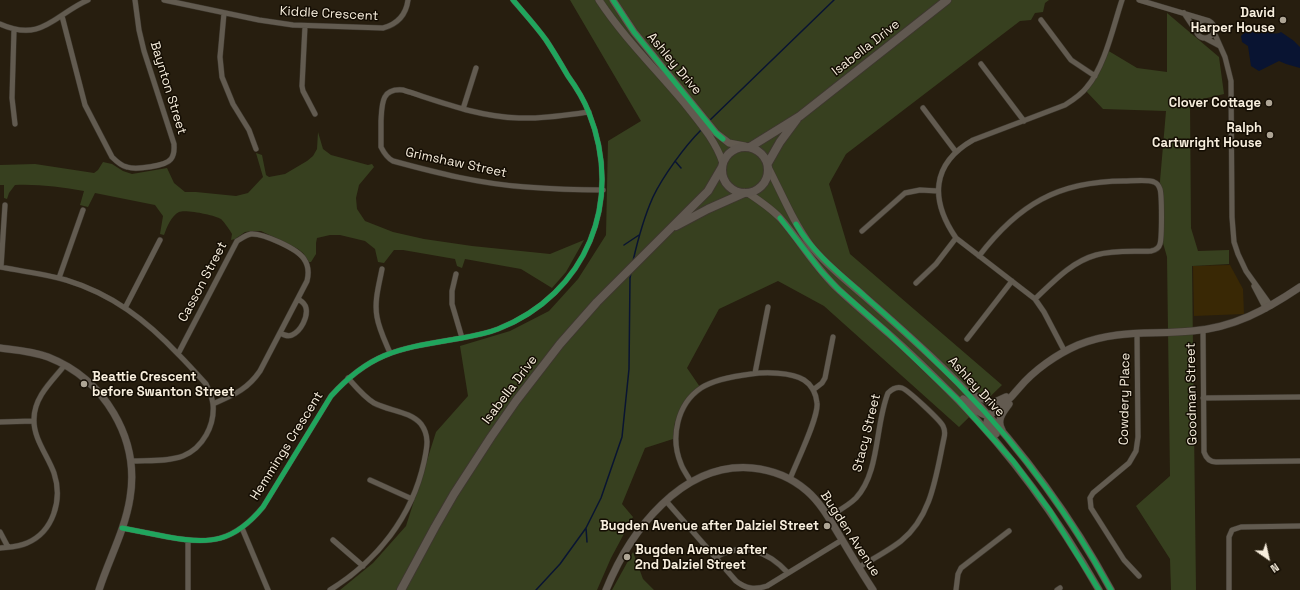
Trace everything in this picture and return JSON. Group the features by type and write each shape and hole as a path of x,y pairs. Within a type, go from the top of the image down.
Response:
{"main road":[{"name":"Ashley Drive","path":"599,0 623,34 694,110"},
{"name":"Ashley Drive","path":"613,0 634,32 713,135 723,165"},
{"name":"Isabella Drive","path":"747,147 800,116 947,0"},
{"name":"Isabella Drive","path":"768,165 780,142 800,116"},
{"name":"Ashley Drive","path":"713,135 729,143 747,147"},
{"path":"740,147 747,147 761,153 768,165 768,174 764,183 757,190 746,193 736,191 728,185 723,176 723,165 730,152 740,147"},
{"name":"Isabella Drive","path":"402,590 435,527 490,437 547,360 578,323 616,282 708,190 723,165"},
{"name":"Ashley Drive","path":"768,165 796,224 813,248 827,263 915,341 966,391 1008,438 1042,482 1084,544 1111,590"},
{"name":"Ashley Drive","path":"746,193 766,205 780,218 821,271 838,289 888,333 959,401 987,431 1013,461 1050,511 1099,590"},
{"name":"Isabella Drive","path":"670,229 708,209 746,193"},
{"path":"888,333 906,343 973,408 988,416 997,411 1033,374 1048,362 1077,345 1113,335 1202,330 1237,322 1268,307 1300,287"},
{"path":"0,348 40,355 65,365 89,382 109,405 123,432 131,461 131,497 122,528 99,590"},
{"path":"966,391 993,403 1006,397"},
{"path":"1017,391 1012,391 994,408 988,416 987,422 990,428 1037,486 1050,511"},
{"path":"1008,438 999,425 1000,417 1017,391"},
{"name":"Bugden Avenue","path":"606,590 616,568 639,530 666,501 691,482 713,472 744,467 771,471 790,479 807,491 828,517 873,590"}],"street":[{"path":"0,24 14,30 29,31 39,29 88,0"},
{"name":"Baynton Street","path":"62,16 85,105 112,157 118,163 128,168 135,169 164,164 171,159 174,153 174,144 144,50 139,30 135,0"},
{"name":"Kiddle Crescent","path":"164,0 259,20 305,26 383,28 391,26 400,20 408,0"},
{"name":"Hemmings Crescent","path":"122,528 188,541 203,542 217,540 230,535 251,521 263,507 321,410 331,396 348,378 368,363 390,353 417,345 462,338 496,330 522,318 552,296 574,271 594,230 600,208 603,190 603,170 597,136 589,112 578,91 546,40 513,0"},
{"path":"1065,352 1044,312 1035,299 956,238 946,224 941,212 938,191 941,174 946,164 964,145 973,140 1024,122 1065,105 1077,98 1087,88 1095,76 1102,60 1122,0"},
{"path":"1139,0 1206,20 1212,24 1213,30 1220,42 1231,81 1232,230 1238,254 1251,280 1268,307"},
{"path":"224,13 220,57 222,77 233,104 249,130 256,149"},
{"path":"1184,14 1199,36 1220,46"},
{"path":"1041,20 1071,60 1095,76"},
{"path":"1196,30 1198,23 1206,20"},
{"path":"305,26 302,86 315,114"},
{"path":"14,30 12,98 15,124"},
{"path":"1205,38 1210,36 1213,30"},
{"path":"981,64 1024,122"},
{"path":"463,109 476,68"},
{"name":"Grimshaw Street","path":"589,112 540,118 519,118 486,114 463,109 397,89 389,92 382,105 381,142 383,152 393,161 440,173 474,180 525,187 603,190"},
{"path":"923,108 956,152"},
{"path":"978,256 992,238 1013,217 1029,206 1056,192 1081,185 1114,181 1152,181 1157,184 1161,193 1161,239 1157,248 1152,251 1110,252 1084,259 1062,274 1035,299"},
{"path":"862,230 905,193 920,190 938,191"},
{"path":"5,205 1,267 59,278 93,290 125,308 151,327 206,384 210,392 213,404 212,422 203,441 192,452 172,459 131,461"},
{"path":"59,278 83,210"},
{"name":"Casson Street","path":"178,354 237,241 250,234 257,234 265,236 298,252 303,257 308,267 309,274 307,281 260,372 246,388 213,404"},
{"path":"916,283 936,264 956,238"},
{"path":"125,308 160,240"},
{"path":"382,269 376,300 377,316 381,332 390,353"},
{"path":"456,274 452,291 452,304 462,338"},
{"path":"967,339 1012,281"},
{"path":"280,333 286,336 292,335 303,324 306,309 304,303 298,299"},
{"path":"756,373 768,307"},
{"name":"Goodman Street","path":"1202,330 1204,452 1208,460 1216,462 1300,461"},
{"name":"Cowdery Place","path":"1137,333 1138,437 1136,451 1129,463 1093,494 1090,498 1090,502 1091,508 1124,560 1139,576"},
{"path":"813,390 822,383 825,378 833,338"},
{"path":"0,548 26,544 39,536 49,524 55,508 57,497 55,479 37,436 34,411 37,402 65,365"},
{"path":"691,482 681,465 676,446 678,421 685,405 691,396 704,386 723,379 756,373 796,376 806,381 816,397 818,411 790,479"},
{"path":"330,590 363,566 378,552 391,536 412,499 427,447 427,437 424,430 415,419 384,407 367,398 348,378"},
{"name":"Stacy Street","path":"828,517 848,505 856,498 862,489 871,468 888,393 891,389 897,388 906,390 939,420 944,430 944,438 932,493 920,519 912,530 902,540 859,567"},
{"path":"1203,398 1300,397"},
{"path":"0,422 34,421"},
{"path":"370,480 412,499"},
{"path":"666,501 736,581 750,589 761,589 842,540"},
{"path":"1229,590 1229,536 1232,530 1241,527 1300,526"},
{"path":"242,528 268,590"},
{"path":"956,590 958,574 961,568 1009,531"},
{"path":"0,532 8,547"},
{"path":"333,540 363,566"},
{"path":"188,541 188,590"},
{"path":"716,557 732,550 752,551 771,558 788,573"}],"shaded area":[{"path":"1230,265 1243,289 1244,314 1194,316 1193,266"}],"green space":[{"path":"570,0 1049,0 1045,3 1043,12 1035,13 1031,20 1020,21 846,154 829,184 850,254 1002,385 959,427 824,306 778,281 719,309 687,368 700,387 681,410 675,422 673,439 645,448 622,504 633,517 611,558 597,590 340,590 373,563 406,526 436,432 468,396 460,346 510,331 549,311 578,279 606,235 608,141 641,121"},
{"path":"1167,13 1219,57 1224,94 1190,102 1191,228 1198,251 1229,250 1229,264 1192,266 1196,590 1171,590 1170,559 1136,506 1170,476 1167,257 1163,243 1160,181 1166,111 1103,109 1086,91 1107,50 1137,68 1167,72"},
{"path":"318,132 323,149 331,155 368,165 372,164 374,167 359,185 356,198 357,209 365,221 393,232 424,239 472,246 550,254 584,240 566,272 552,288 521,269 465,259 462,268 457,266 455,259 403,250 394,250 384,263 378,262 375,249 365,241 340,235 330,235 317,238 316,254 311,262 309,262 303,253 298,249 261,231 245,232 231,240 232,234 221,219 193,212 182,211 176,214 170,222 164,235 160,234 163,216 155,205 95,193 88,207 80,205 84,191 32,185 15,185 9,193 7,199 4,198 4,185 0,185 0,165 35,164 94,173 103,162 112,164 123,171 132,174 167,168 174,183 185,192 236,196 248,193 263,177 256,153 262,155 266,175 269,177 285,174 313,156 317,149"},
{"path":"633,552 643,579 654,590 612,590"}],"water":[{"path":"1254,28 1271,33 1281,32 1294,41 1300,47 1300,68 1279,61 1259,71 1251,66 1248,46 1242,42 1241,36 1245,32"}],"waterway":[{"path":"709,121 834,0"},
{"path":"633,261 644,220 657,189 688,144 701,130"},
{"path":"675,161 681,168"},
{"path":"624,245 639,235"},
{"path":"536,590 560,564 586,528 601,498 622,437 629,369 631,273"},
{"path":"586,528 587,542"}],"cycle path":[{"path":"122,528 196,541 220,538 242,528 263,507 331,396 358,371 371,362 399,351 498,329 529,313 555,293 575,268 590,241 599,211 602,179 599,146 589,113 580,94 546,40 513,0"},
{"path":"613,0 634,32 716,133 723,139"},
{"path":"780,218 821,271 838,289 888,333 959,401 1013,461 1050,511 1099,590"},
{"path":"796,224 802,234 824,260 905,332 983,410 1052,496 1093,558 1111,590"}],"place":[{"name":"David Harper House","path":"1283,20"},
{"name":"Clover Cottage","path":"1269,103"},
{"name":"Ralph Cartwright House","path":"1270,135"},
{"name":"Beattie Crescent before Swanton Street","path":"84,384"},
{"name":"Bugden Avenue after Dalziel Street","path":"827,526"},
{"name":"Bugden Avenue after 2nd Dalziel Street","path":"627,557"}]}
